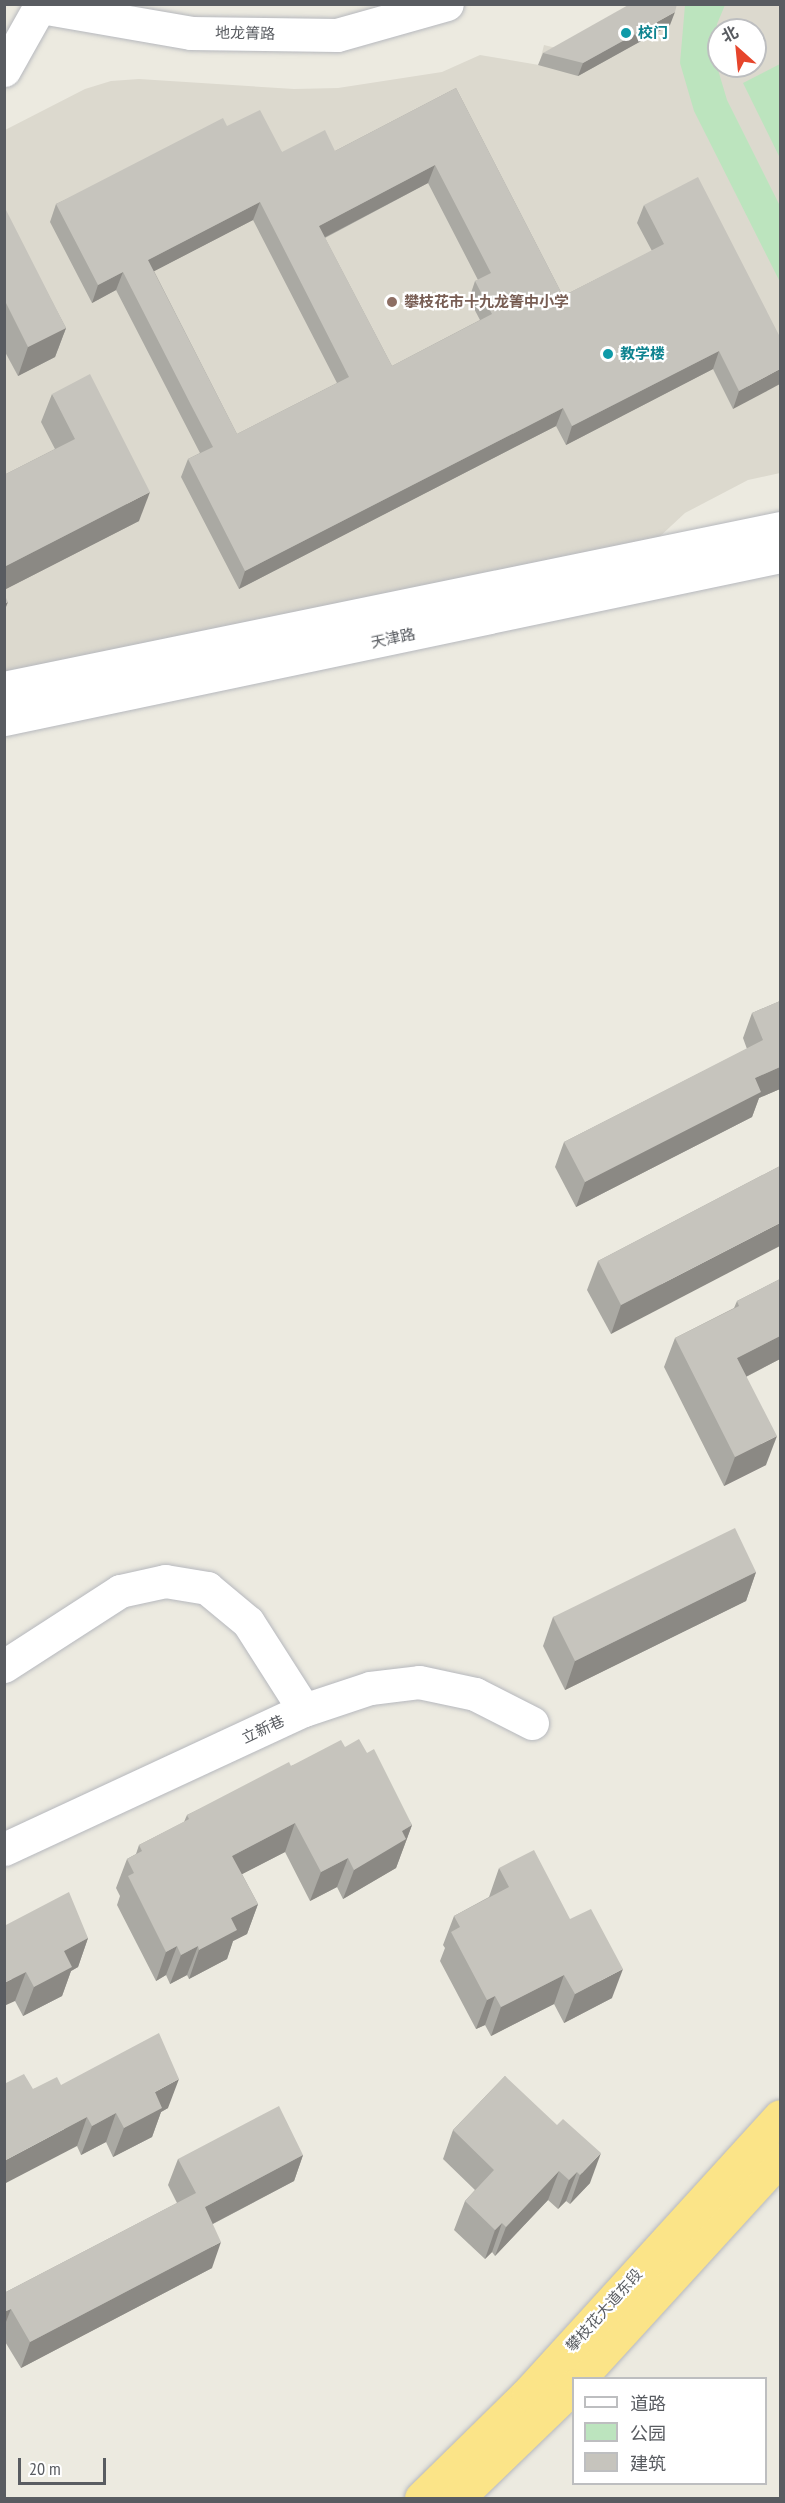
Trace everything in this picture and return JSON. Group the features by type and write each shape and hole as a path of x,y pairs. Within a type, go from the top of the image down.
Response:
{"highway":[{"name":"攀枝花大道东段","path":"422,2499 528,2393 777,2126"},
{"name":"攀枝花大道东段","path":"582,2377 780,2159"},
{"path":"458,2499 572,2387"}],"main road":[{"name":"地龙箐路","path":"41,6 191,33 337,35 447,4"},
{"path":"4,70 41,6"},
{"path":"4,688 780,528"},
{"name":"天津路","path":"4,719 780,556"},
{"path":"4,1666 120,1591 165,1581 207,1588 248,1622 304,1710"},
{"name":"立新巷","path":"4,1848 304,1710 370,1688 419,1682 475,1694 532,1723"}],"shaded area":[{"name":"攀枝花市十九龙箐中小学","path":"647,5 780,5 780,473 748,480 685,513 641,554 5,671 5,130 85,89 111,81 139,79 294,89 338,88 442,72 480,55 539,65 544,45 564,50"}],"green space":[{"path":"685,5 725,5 720,18 707,18 707,78 720,78 727,100 780,206 780,282 694,111 680,63"},
{"path":"780,64 780,158 743,83 753,78 767,78 767,71"}],"building":[{"name":"校门","path":"630,4 677,4 675,12 583,63 543,53"},
{"name":"教学楼","path":"456,88 563,296 664,244 644,205 698,177 780,337 780,369 739,391 719,351 572,426 563,408 245,571 188,459 213,447 123,272 98,285 56,204 223,118 227,126 260,110 282,152 325,130 335,151","holes":["435,165 491,273 475,281 492,314 392,366 319,226","260,202 349,377 237,434 148,260"]},
{"path":"6,210 66,328 28,347 6,303 4,304 4,211"},
{"path":"90,374 150,492 4,567 4,475 75,439 52,394"},
{"path":"780,1001 780,1067 755,1078 761,1092 585,1182 564,1142 763,1040 752,1013"},
{"path":"780,1166 780,1223 621,1305 598,1261"},
{"path":"780,1279 780,1336 737,1358 777,1436 735,1457 675,1338 739,1306 737,1301"},
{"path":"735,1528 756,1572 575,1661 553,1617"},
{"path":"359,1739 367,1753 374,1749 412,1825 402,1831 406,1839 354,1870 348,1858 321,1872 295,1823 232,1856 258,1904 231,1918 237,1930 199,1950 198,1946 181,1955 177,1946 166,1952 128,1876 134,1873 127,1859 142,1851 139,1845 189,1819 187,1815 289,1762 291,1766 341,1740 345,1747"},
{"path":"534,1850 570,1919 591,1909 623,1969 575,1994 564,1975 501,2007 495,1996 487,2000 451,1932 460,1927 454,1916 509,1887 499,1868"},
{"path":"69,1892 88,1938 64,1951 72,1967 34,1987 26,1972 4,1983 4,1926"},
{"path":"159,2033 179,2079 155,2092 162,2108 124,2128 116,2113 92,2126 87,2117 4,2161 4,2084 24,2074 33,2089 57,2077 61,2085"},
{"path":"505,2076 557,2125 563,2119 601,2153 580,2175 577,2172 569,2180 559,2171 506,2227 502,2223 495,2230 465,2201 494,2170 453,2130"},
{"path":"279,2106 303,2155 205,2207 221,2242 30,2342 11,2309 4,2312 4,2293 196,2193 178,2159"}],"place":[{"name":"校门","path":"626,33"},
{"name":"攀枝花市十九龙箐中小学","path":"392,302"},
{"name":"教学楼","path":"608,354"}]}
